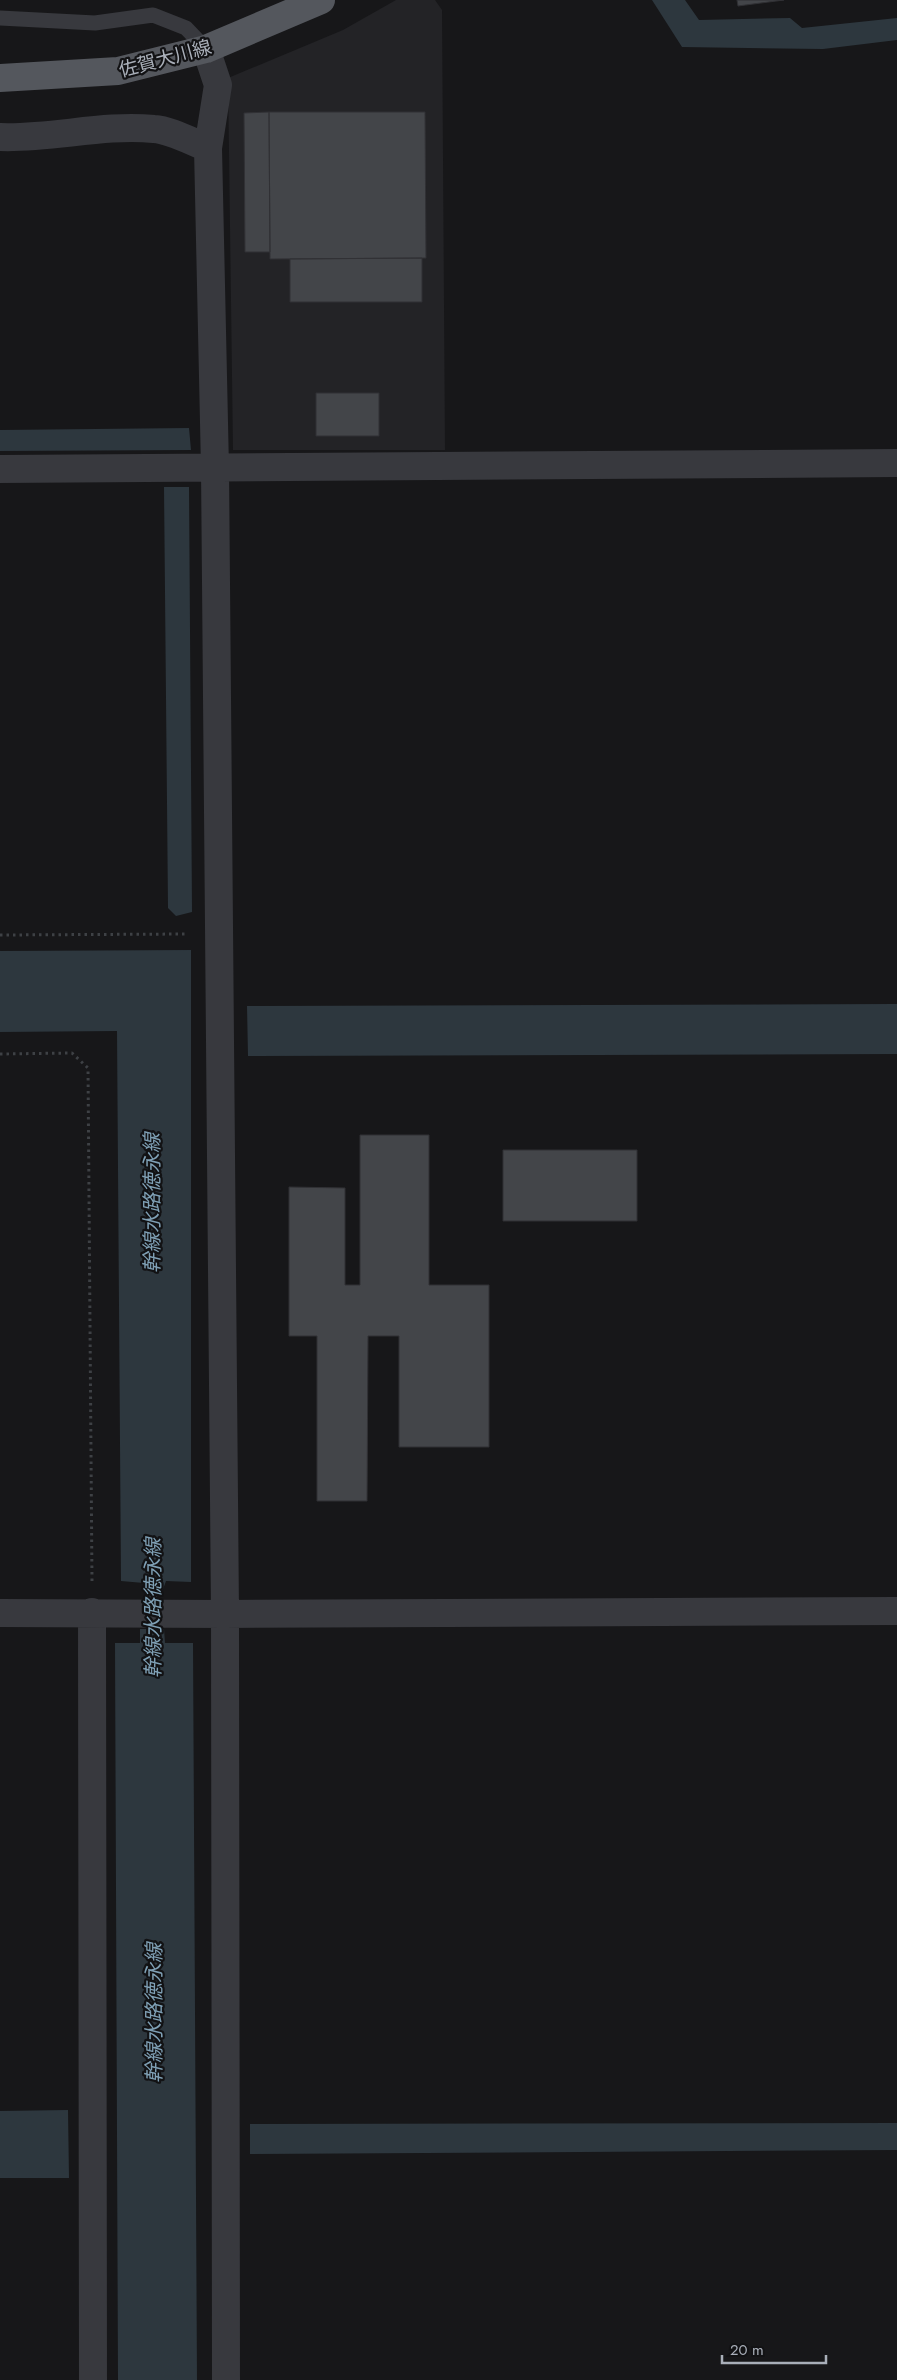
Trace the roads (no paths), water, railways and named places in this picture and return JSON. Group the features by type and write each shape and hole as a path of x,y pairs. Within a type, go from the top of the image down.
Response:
{"main road":[{"name":"佐賀大川線","path":"0,78 118,71 206,49 321,0"}],"street":[{"path":"206,49 218,85 208,148 215,468 225,1614 226,2380"},
{"path":"0,138 20,138 105,128 156,129 208,148"},
{"path":"0,469 897,463"},
{"path":"0,1613 225,1614 897,1611"},
{"path":"92,1612 93,2380"}],"lane":[{"path":"0,18 95,23 153,15 186,28 206,49"}],"water":[{"path":"652,0 685,0 699,20 790,18 802,28 897,18 897,40 823,49 682,47"},
{"path":"189,428 191,450 0,451 0,430"},
{"path":"164,487 189,487 192,912 176,916 168,908"},
{"path":"191,950 191,1582 166,1581 162,1592 144,1592 144,1583 121,1581 117,1031 0,1032 0,951"},
{"path":"897,1004 897,1054 248,1056 247,1006"},
{"path":"140,1629 164,1629 165,1643 193,1643 197,2380 118,2380 115,1643 140,1643"},
{"path":"68,2110 69,2178 0,2178 0,2111"},
{"path":"897,2123 897,2150 250,2154 250,2124"}],"waterway":[{"name":"幹線水路徳永線","path":"152,1579 152,1642"}]}
